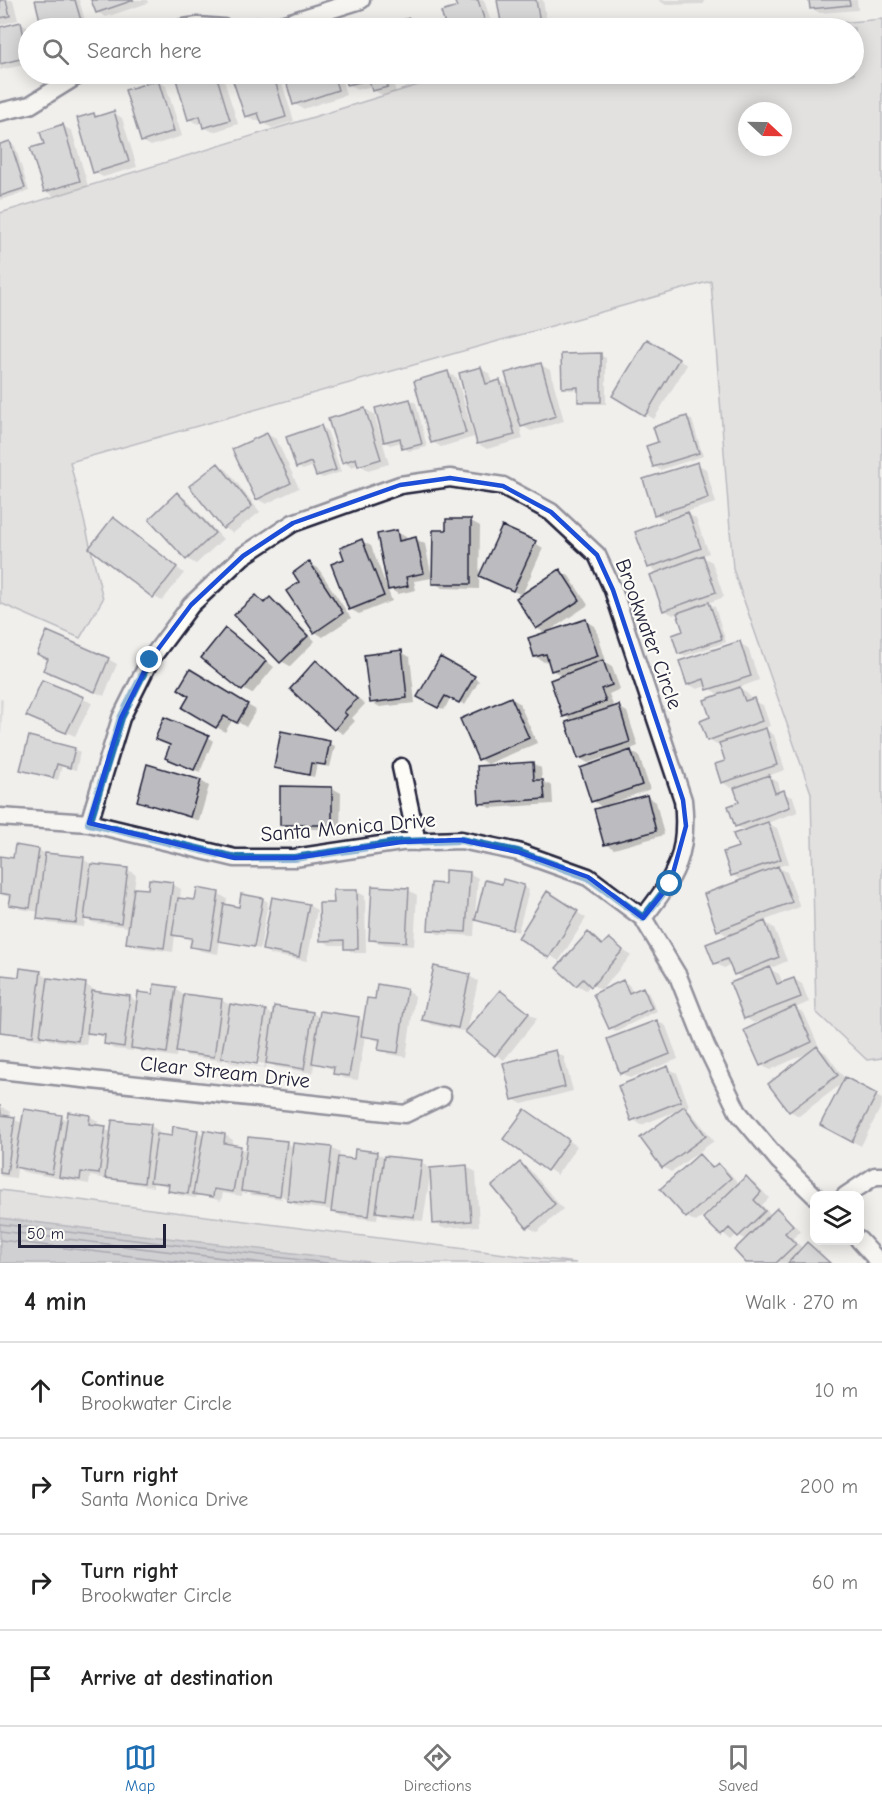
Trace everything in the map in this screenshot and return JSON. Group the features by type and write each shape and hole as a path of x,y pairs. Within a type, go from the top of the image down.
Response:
{"street":[{"path":"300,18 341,3 362,0"},
{"path":"0,112 30,105 64,84"},
{"name":"Brookwater Circle","path":"89,823 121,718 150,660 191,605 243,556 293,523 399,485 450,478 503,486 551,512 597,555 613,590 682,800 686,826 680,859 670,884 643,918"},
{"path":"401,767 417,842"},
{"name":"Santa Monica Drive","path":"0,817 89,823 235,858 294,858 417,842 461,840 518,852 588,877 643,918 678,976 706,1046 738,1112 779,1161 810,1191"},
{"name":"Clear Stream Drive","path":"0,1070 405,1114 442,1096"},
{"path":"852,1191 875,1176 882,1176"},
{"path":"864,1245 880,1263"}],"highlighted area":[{"path":"450,478 503,486 551,512 597,555 613,590 683,800 686,826 670,884 643,918 588,877 518,852 461,840 401,842 294,858 235,858 89,823 121,718 150,660 191,605 243,556 293,523 400,485"}],"shaded area":[{"path":"882,19 882,1058 867,1060 816,1012 811,793 733,569 711,281 70,462 103,599 80,638 0,603 0,213 421,84 864,84 864,21"},
{"path":"0,1190 576,1263 0,1263"}],"water":[{"path":"0,1218 377,1263 0,1263"}],"building":[{"path":"0,0 6,0 10,16 0,18"},
{"path":"35,0 75,0 80,18 40,18"},
{"path":"91,0 134,0 96,13"},
{"path":"454,0 478,0 484,18 443,18 441,12 457,7"},
{"path":"497,0 536,0 539,18 500,18"},
{"path":"809,0 849,0 850,5 810,9"},
{"path":"18,23 18,60 0,64 0,27"},
{"path":"145,84 159,84 174,131 141,142 125,90"},
{"path":"177,84 219,84 230,120 203,128 200,116 188,120"},
{"path":"234,84 276,84 286,117 262,124 258,113 245,117"},
{"path":"287,84 336,84 338,90 293,105"},
{"path":"370,84 387,84 388,87 372,91"},
{"path":"114,111 129,162 93,173 77,118 94,113 95,117"},
{"path":"63,124 80,181 44,192 30,148 44,144 40,132"},
{"path":"10,141 25,188 0,196 0,144"},
{"path":"647,339 679,359 645,416 612,396"},
{"path":"601,353 601,402 578,402 578,387 562,388 561,354"},
{"path":"541,363 556,416 521,427 505,373"},
{"path":"481,367 486,384 500,380 515,435 477,444 459,373"},
{"path":"448,371 466,433 431,443 414,381"},
{"path":"410,399 422,444 402,449 400,438 384,442 375,408"},
{"path":"365,408 381,459 358,466 356,458 342,463 328,419"},
{"path":"687,416 699,453 653,467 646,446 658,442 653,427"},
{"path":"321,425 336,470 316,476 311,462 296,468 286,437"},
{"path":"267,433 291,483 256,500 232,449"},
{"path":"698,462 708,498 654,515 643,479"},
{"path":"218,463 252,506 223,529 189,486"},
{"path":"177,492 215,533 186,560 149,519"},
{"path":"688,512 701,548 648,568 635,532"},
{"path":"113,517 177,567 153,598 89,548"},
{"path":"446,519 471,519 471,584 432,584 433,530 446,530"},
{"path":"502,526 536,541 513,591 479,576"},
{"path":"397,530 399,541 416,537 424,573 406,577 408,586 388,590 377,534"},
{"path":"362,539 384,596 349,610 331,564 344,559 340,548"},
{"path":"703,555 716,592 663,611 650,575"},
{"path":"309,561 343,613 314,633 286,591 299,582 293,573"},
{"path":"560,569 580,600 536,629 516,598"},
{"path":"256,595 264,603 270,597 308,636 280,663 234,615"},
{"path":"709,602 722,639 678,654 672,635 683,631 677,613"},
{"path":"586,619 598,656 551,671 546,654 534,657 528,638"},
{"path":"225,628 266,661 242,691 201,658"},
{"path":"47,631 109,658 95,692 43,670 48,659 37,654"},
{"path":"740,641 751,676 707,690 704,679 687,685 679,661"},
{"path":"402,650 407,698 370,703 364,655"},
{"path":"440,657 475,676 459,703 445,696 438,708 417,697"},
{"path":"316,660 357,699 344,712 347,715 334,730 290,689"},
{"path":"603,660 612,685 601,689 606,701 563,717 550,680"},
{"path":"190,669 248,704 237,723 224,716 216,728 182,708 189,696 178,689"},
{"path":"42,680 84,697 66,733 26,716"},
{"path":"740,687 745,701 754,698 762,721 707,741 700,721 710,717 704,700"},
{"path":"511,697 529,738 478,760 460,719"},
{"path":"619,705 630,742 578,759 566,722"},
{"path":"164,717 209,736 194,770 165,758 170,745 155,739"},
{"path":"766,728 777,765 721,783 715,764 725,761 719,743"},
{"path":"281,731 330,741 325,765 311,763 309,775 274,768"},
{"path":"29,736 75,748 70,768 57,764 53,778 20,770"},
{"path":"631,750 642,785 591,802 580,768"},
{"path":"533,762 534,780 543,780 545,799 479,804 477,766"},
{"path":"147,764 201,780 190,817 137,801"},
{"path":"769,775 775,793 784,790 790,807 735,827 728,806 739,802 734,788"},
{"path":"280,786 332,787 332,825 280,825"},
{"path":"647,795 656,831 604,845 594,809"},
{"path":"768,822 781,859 731,876 723,852 738,847 733,834"},
{"path":"15,845 39,849 30,908 9,905 11,895 0,893 0,856 13,858"},
{"path":"45,853 84,857 76,923 37,919"},
{"path":"91,864 128,868 121,923 84,919"},
{"path":"778,866 792,902 717,931 704,894"},
{"path":"445,870 470,872 466,932 428,930 431,883 445,884"},
{"path":"149,879 173,882 164,948 126,943 134,888 148,889"},
{"path":"503,879 524,885 512,930 475,920 485,880 502,884"},
{"path":"372,886 409,888 406,942 369,940"},
{"path":"197,888 219,892 210,950 190,947 192,938 172,935 178,898 195,900"},
{"path":"333,890 357,890 358,949 344,949 344,940 320,941 319,903 334,903"},
{"path":"547,891 578,911 549,958 518,938"},
{"path":"241,894 263,898 254,947 218,941 224,904 239,907"},
{"path":"272,897 309,904 299,957 262,950"},
{"path":"765,921 779,957 734,975 727,959 714,964 706,944"},
{"path":"588,932 602,945 609,938 623,950 591,987 583,979 576,986 556,968"},
{"path":"434,966 470,974 458,1028 422,1020"},
{"path":"770,967 777,984 794,978 801,997 744,1019 730,983"},
{"path":"20,968 41,971 33,1036 0,1032 2,975 19,977"},
{"path":"48,978 86,983 78,1041 40,1036"},
{"path":"623,980 629,993 643,987 652,1008 609,1029 593,994"},
{"path":"154,984 176,987 167,1053 131,1048 138,992 153,994"},
{"path":"377,984 407,989 398,1053 378,1050 380,1039 361,1036 367,998 375,999"},
{"path":"500,990 529,1013 495,1056 465,1032"},
{"path":"92,991 130,996 124,1047 104,1044 105,1035 87,1033"},
{"path":"184,994 222,999 214,1057 176,1052"},
{"path":"230,1004 266,1010 257,1064 221,1058"},
{"path":"274,1006 313,1012 304,1069 266,1063"},
{"path":"795,1006 812,1042 760,1066 744,1030"},
{"path":"320,1011 359,1017 349,1076 333,1074 334,1067 312,1063"},
{"path":"657,1020 670,1054 620,1074 607,1039"},
{"path":"817,1046 838,1075 789,1112 768,1084"},
{"path":"556,1050 565,1087 512,1100 503,1063"},
{"path":"668,1066 681,1101 631,1121 618,1086"},
{"path":"845,1077 877,1094 852,1142 820,1125"},
{"path":"0,1105 1,1115 15,1117 7,1174 0,1173"},
{"path":"684,1106 706,1136 662,1168 640,1138"},
{"path":"24,1109 62,1115 52,1174 14,1167"},
{"path":"525,1109 569,1140 547,1171 503,1139"},
{"path":"68,1112 90,1115 89,1124 106,1126 99,1174 81,1172 80,1180 59,1177"},
{"path":"112,1120 151,1124 144,1183 105,1178"},
{"path":"173,1126 198,1130 188,1194 168,1191 169,1184 150,1182 157,1134 172,1136"},
{"path":"204,1130 225,1134 224,1143 241,1146 233,1192 214,1189 213,1197 193,1194"},
{"path":"248,1137 287,1141 280,1196 241,1191"},
{"path":"293,1143 332,1147 325,1206 287,1201"},
{"path":"355,1149 377,1152 369,1216 331,1212 338,1157 354,1159"},
{"path":"699,1154 712,1168 718,1163 731,1178 686,1218 660,1189"},
{"path":"384,1156 422,1160 414,1217 376,1212"},
{"path":"520,1162 555,1204 527,1228 492,1186"},
{"path":"467,1165 471,1221 433,1224 430,1168"},
{"path":"746,1176 761,1192 754,1200 765,1211 738,1237 729,1228 721,1236 703,1218"},
{"path":"777,1208 793,1225 785,1233 796,1244 776,1263 746,1263 734,1250"},
{"path":"807,1242 830,1263 788,1263"}],"route":[{"path":"150,660 121,718 89,823 235,858 294,858 402,842 461,840 518,852 588,877 643,918 670,884"}]}
